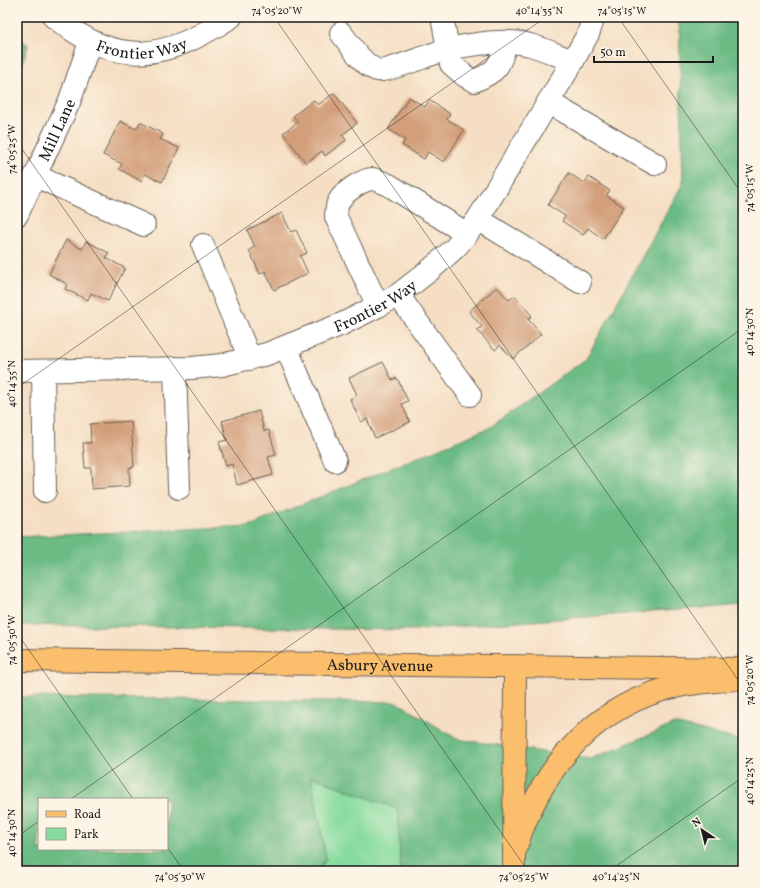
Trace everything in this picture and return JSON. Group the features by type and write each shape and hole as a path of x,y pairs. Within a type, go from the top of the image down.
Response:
{"main road":[{"name":"Asbury Avenue","path":"17,660 743,669"},
{"path":"514,862 515,667"},
{"path":"514,862 531,807 545,782 568,751 597,724 632,702 662,690 679,686 743,678"}],"street":[{"name":"Frontier Way","path":"54,17 90,42 113,50 130,53 150,53 172,48 192,40 231,17"},
{"path":"442,17 450,64 474,81 485,77 500,64 506,43"},
{"name":"Frontier Way","path":"17,371 175,368 222,365 250,359 286,347 342,324 398,295 455,248 472,226 573,61 588,34 594,17"},
{"path":"341,33 364,60 377,70 387,70 421,57 448,49 483,44 506,43 529,45 573,61"},
{"name":"Mill Lane","path":"17,215 70,100 90,42"},
{"path":"548,102 655,164"},
{"path":"36,176 144,225"},
{"path":"378,306 336,217 339,201 346,194 368,180 375,179 472,226 580,282"},
{"path":"203,245 250,359"},
{"path":"398,295 470,395"},
{"path":"286,347 335,461"},
{"path":"175,368 179,488"},
{"path":"43,371 46,491"}],"green space":[{"path":"679,17 743,17 743,605 414,630 17,625 17,537 249,526 489,428 586,359 683,183"},
{"path":"17,34 28,45 17,83"},
{"path":"17,697 397,702 457,739 590,759 675,724 743,741 743,871 401,871 397,809 311,776 326,859 318,871 17,871"},
{"path":"311,776 398,809 401,871 318,871 326,859"}],"building":[{"path":"334,93 357,123 342,135 346,140 325,156 322,151 306,163 283,133 298,122 293,116 314,100 318,105"},
{"path":"409,97 425,107 429,100 450,114 447,119 464,130 444,162 428,152 424,159 402,145 405,140 388,129"},
{"path":"120,121 136,129 140,122 163,134 160,139 179,148 162,182 145,174 141,181 119,169 122,164 103,155"},
{"path":"569,173 584,183 589,177 610,191 606,195 624,207 603,239 588,228 583,235 562,221 565,216 548,205"},
{"path":"282,213 291,232 296,230 307,253 300,256 308,273 274,290 265,271 260,274 249,250 255,247 247,230"},
{"path":"66,240 82,249 86,241 109,253 106,258 125,268 108,301 91,293 88,300 65,289 67,284 49,274"},
{"path":"497,287 509,300 515,296 532,316 528,319 541,334 513,359 500,345 495,350 477,330 482,327 469,311"},
{"path":"383,362 392,380 397,378 408,401 402,404 410,422 375,438 367,419 361,422 350,399 357,395 349,378"},
{"path":"259,411 264,431 269,430 276,455 268,457 273,475 237,485 232,464 226,466 219,442 227,440 222,421"},
{"path":"131,421 134,467 129,468 130,486 92,489 91,468 85,468 83,443 91,443 90,424"}]}
